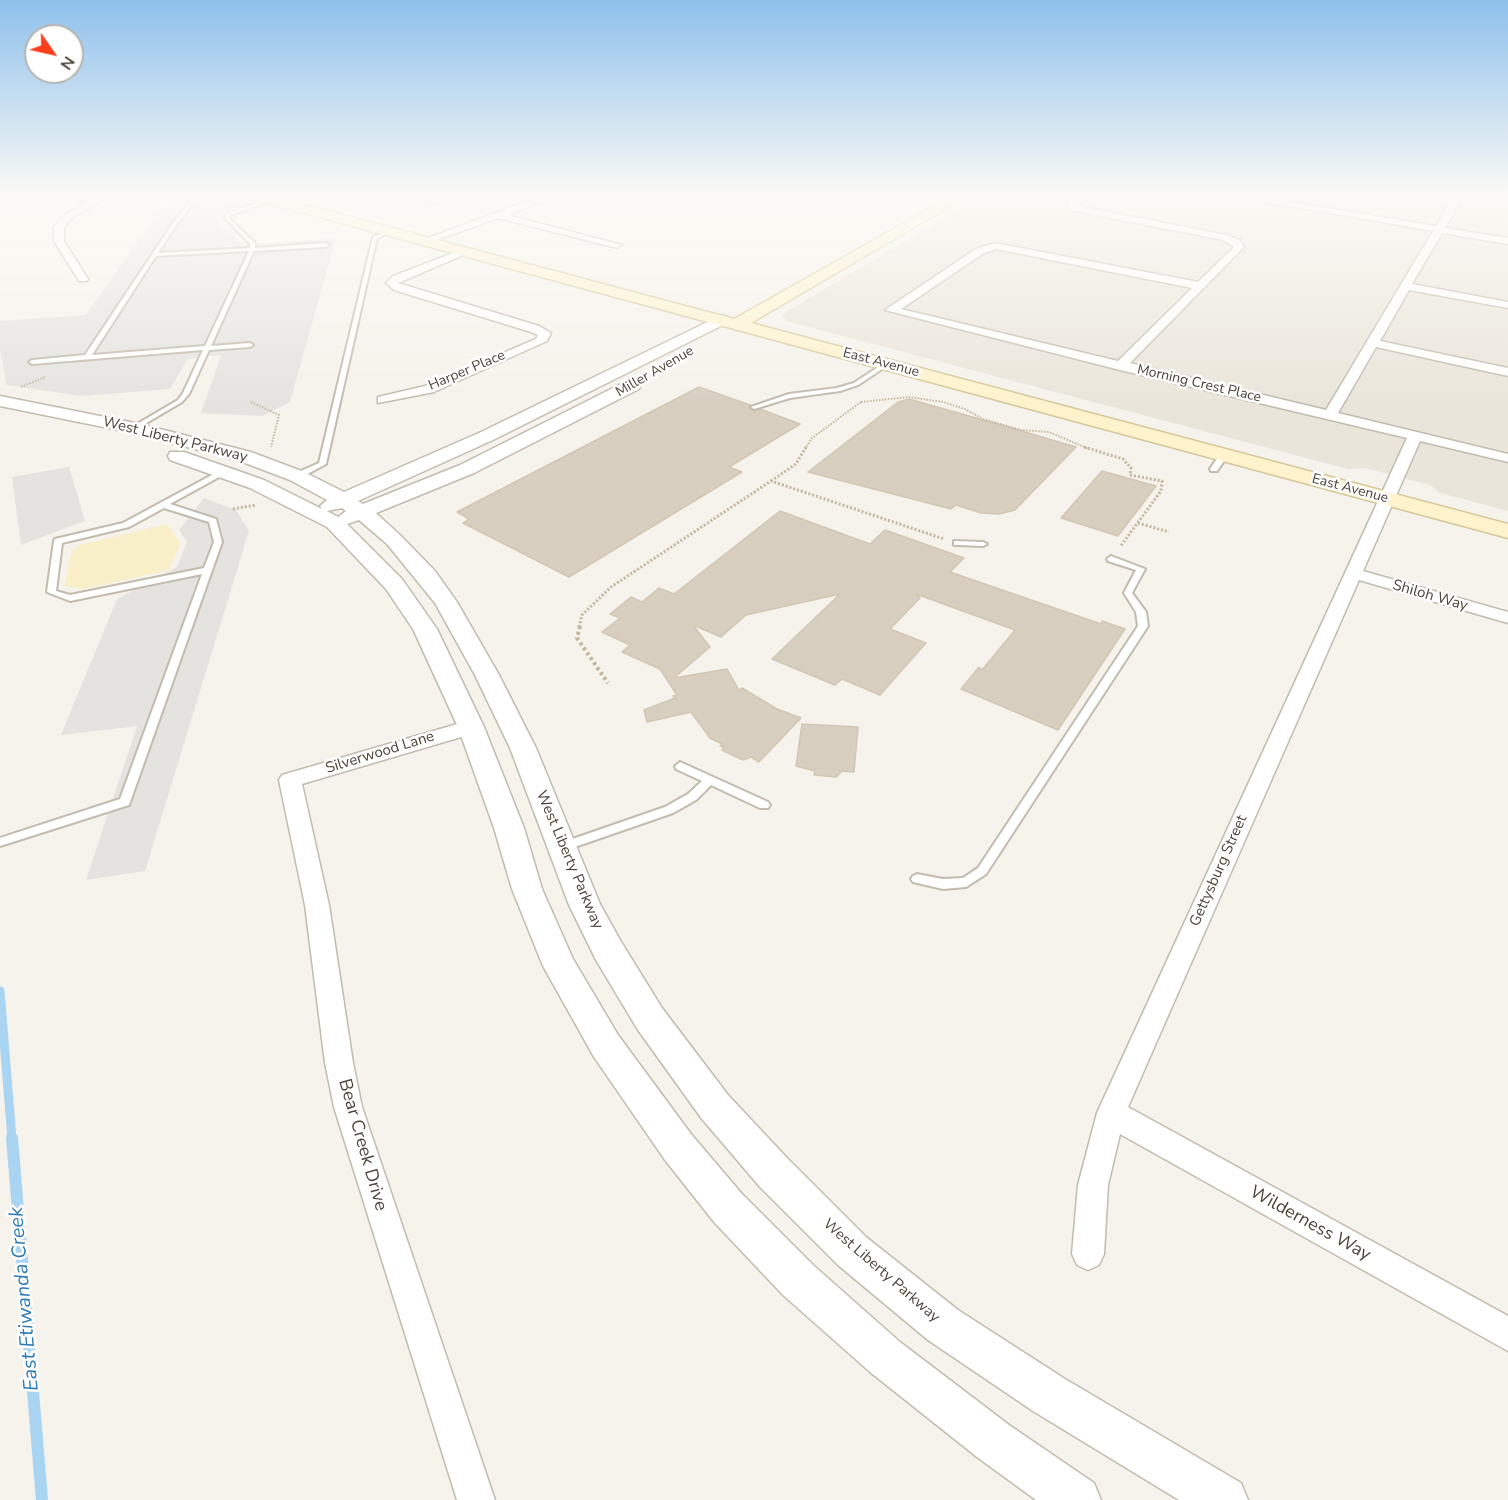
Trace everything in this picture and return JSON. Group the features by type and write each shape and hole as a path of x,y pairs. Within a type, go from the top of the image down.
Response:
{"main road":[{"name":"East Avenue","path":"514,265 885,364 1219,462 1387,499 1508,531"},
{"name":"Miller Avenue","path":"730,322 828,265"},
{"name":"Miller Avenue","path":"730,322 835,265"}],"street":[{"path":"74,265 83,279"},
{"name":"Harper Place","path":"383,400 429,389 541,341 545,333 391,283 397,278 431,265"},
{"name":"Morning Crest Place","path":"959,265 891,310 1508,458"},
{"name":"Morning Crest Place","path":"1092,265 1200,286"},
{"path":"1120,366 1220,265"},
{"path":"1330,415 1418,265"},
{"path":"1406,286 1508,306"},
{"name":"Miller Avenue","path":"671,364 730,322"},
{"name":"Miller Avenue","path":"339,512 498,431 730,322"},
{"path":"1372,344 1508,372"},
{"name":"Miller Avenue","path":"339,512 467,469 548,431 650,375"},
{"name":"West Liberty Parkway","path":"0,401 134,428 244,456 297,476 339,512 369,556 409,605 425,629 471,726 508,828 527,889 559,966 606,1046 678,1147 728,1208 798,1280 885,1357 993,1441 1077,1500"},
{"name":"West Liberty Parkway","path":"0,417 96,436 226,471 339,512 405,550 446,602 487,675 523,748 585,905 650,1019 715,1107 810,1210 852,1251 943,1325 1066,1406 1224,1500"},
{"path":"96,436 114,431 166,443 189,441"},
{"name":"Gettysburg Street","path":"1088,1254 1094,1185 1111,1113 1415,436"},
{"name":"Shiloh Way","path":"1352,573 1508,618"},
{"name":"Silverwood Lane","path":"290,780 471,726"},
{"name":"Bear Creek Drive","path":"290,780 317,906 339,1063 348,1107 476,1500"},
{"name":"Wilderness Way","path":"1111,1113 1508,1334"}],"lane":[{"path":"87,357 147,265"},
{"path":"134,428 180,401 186,394 245,265"},
{"path":"297,476 322,464 368,265"},
{"path":"32,363 250,345"},
{"path":"754,407 789,396 838,390 856,384 885,364"},
{"path":"208,570 70,598 51,592 58,541 126,525 226,471"},
{"path":"0,842 46,825 125,802 218,542 213,522 164,505"},
{"path":"957,543 983,544"},
{"path":"918,879 943,884 966,882 982,870 1143,626 1141,612 1128,593 1142,569 1111,560"},
{"path":"680,766 764,806"},
{"path":"561,847 669,810 692,797 710,780"}],"path":[{"path":"609,683 577,638 582,615 611,587 796,464 812,438 861,402 918,398 958,406 983,419 1021,429 1049,432 1080,446 1123,459 1131,468 1130,475 1162,481 1161,491 1111,560"},
{"path":"251,402 279,415 269,454"},
{"path":"771,482 957,543"},
{"path":"232,508 258,505"},
{"path":"1138,523 1169,532"}],"shaded area":[{"path":"121,265 328,265 290,402 262,416 201,413 221,355 188,359 170,389 82,396 7,385 0,350 0,321 86,315"},
{"path":"865,265 1508,265 1508,511 1440,493 1430,485 1365,468 1348,469 786,321 781,315"},
{"path":"69,467 85,521 21,545 12,477"},
{"path":"204,498 236,510 249,531 145,871 86,880 137,726 61,735 117,599 177,567 187,542 179,530"}],"sand":[{"path":"167,524 180,543 169,570 83,589 64,586 72,551 80,545"}],"building":[{"path":"699,387 750,405 753,411 760,409 800,424 729,467 742,472 569,577 463,523 469,519 457,512"},
{"path":"909,399 1076,447 1015,510 999,514 981,513 956,505 951,509 808,472 898,402"},
{"path":"1102,471 1156,486 1118,536 1061,518"},
{"path":"780,511 870,544 885,530 964,558 950,572 1101,624 1102,621 1125,629 1058,730 961,689 979,667 982,670 1015,630 916,594 920,598 890,629 926,643 880,695 842,679 835,685 772,659 840,594 746,615 721,637 693,625 710,647 674,678 727,669 739,690 742,688 777,709 801,718 759,762 751,757 743,760 722,750 724,747 720,746 722,744 710,738 691,712 647,722 644,710 675,698 673,696 677,695 660,669 622,652 630,645 602,632 620,618 610,614 631,597 642,602 659,588 674,594"},
{"path":"802,724 858,727 854,772 842,771 836,777 814,775 815,771 796,766"}],"waterway":[{"name":"East Etiwanda Creek","path":"0,991 12,1139"},
{"name":"East Etiwanda Creek","path":"12,1138 42,1500"}]}
